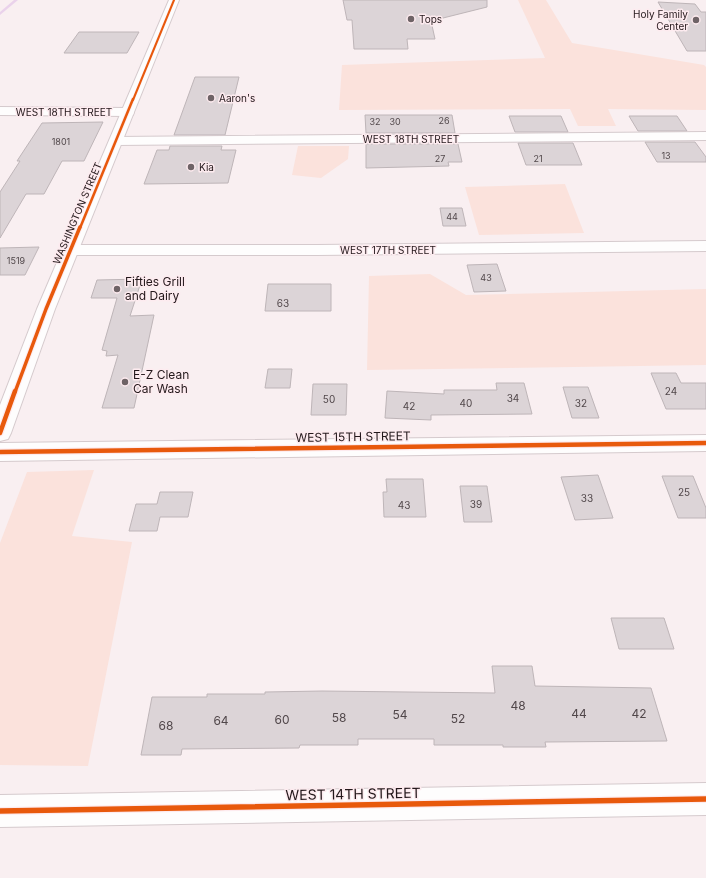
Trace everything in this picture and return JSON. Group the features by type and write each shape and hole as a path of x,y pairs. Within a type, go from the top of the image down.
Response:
{"street":[{"name":"WASHINGTON STREET","path":"0,434 46,309 174,0"},
{"name":"WEST 18TH STREET","path":"0,111 128,112"},
{"name":"WEST 18TH STREET","path":"116,141 706,136"},
{"name":"WEST 17TH STREET","path":"70,250 310,250 706,246"},
{"name":"WEST 15TH STREET","path":"0,452 706,443"},
{"name":"WEST 14TH STREET","path":"0,811 706,799"}],"shaded area":[{"path":"518,0 546,0 572,43 704,65 706,67 706,110 608,109 616,126 578,126 570,109 339,110 342,65 545,58"},
{"path":"298,146 349,146 348,159 321,178 292,175"},
{"path":"565,184 584,233 479,235 465,187"},
{"path":"430,274 466,295 706,289 706,365 367,370 369,276"},
{"path":"94,470 72,536 132,542 88,766 0,765 0,543 27,472"}],"building":[{"name":"Tops","path":"343,0 487,0 487,7 431,21 435,39 407,39 408,49 354,49 352,20 347,20"},
{"path":"658,2 695,4 701,12 706,12 706,51 687,51"},
{"path":"79,32 139,32 127,53 64,53"},
{"name":"Aaron's","path":"195,77 239,77 225,135 174,135"},
{"path":"365,115 452,115 455,133 366,133"},
{"path":"509,116 561,116 568,132 515,132"},
{"path":"629,116 677,116 687,131 638,131"},
{"path":"103,122 84,161 62,161 44,194 26,194 0,238 0,192 20,161 17,161 42,123"},
{"path":"645,142 695,142 706,157 706,162 657,162"},
{"path":"518,143 573,143 582,165 526,165"},
{"path":"366,144 458,144 462,162 448,162 449,166 366,168"},
{"name":"Kia","path":"170,146 222,146 221,150 236,150 228,183 144,184 157,150 169,150"},
{"path":"440,208 462,208 466,226 443,226"},
{"path":"39,247 25,275 0,275 0,248"},
{"path":"497,264 506,291 474,292 467,265"},
{"name":"E-Z Clean Car Wash","path":"142,279 130,316 154,315 134,408 102,408 118,355 106,356 107,351 102,350 117,298 91,298 97,280"},
{"path":"268,284 331,284 331,311 265,311"},
{"path":"268,369 292,369 290,388 265,388"},
{"path":"651,373 676,373 681,383 706,383 706,409 666,409"},
{"path":"496,383 524,383 532,414 431,415 431,420 385,418 387,391 444,394 444,390 497,390"},
{"path":"313,384 347,384 346,415 311,415"},
{"path":"563,387 588,387 599,418 572,418"},
{"path":"598,475 613,518 575,520 561,477"},
{"path":"662,476 693,476 706,508 706,518 678,518"},
{"path":"386,479 423,479 426,517 384,517 383,492 387,492"},
{"path":"460,486 487,486 492,522 464,522"},
{"path":"160,492 193,492 188,517 160,517 157,531 129,531 136,504 157,504"},
{"path":"611,618 664,618 674,649 619,649"},
{"path":"492,666 532,666 535,686 651,688 667,741 545,742 546,747 503,747 503,745 434,745 434,739 358,739 358,745 300,745 299,748 182,749 181,755 141,755 152,697 207,697 207,694 265,694 265,692 322,691 495,693"}],"waterway":[{"path":"0,14 16,0"}],"cycle path":[{"path":"0,433 46,309 174,0"},
{"path":"0,452 706,443"},
{"path":"0,811 706,799"}],"place":[{"name":"Tops","path":"411,19"},
{"name":"Holy Family Center","path":"696,20"},
{"name":"Aaron's","path":"211,98"},
{"name":"Kia","path":"191,167"},
{"name":"Fifties Grill and Dairy","path":"117,289"},
{"name":"E-Z Clean Car Wash","path":"125,382"}]}
